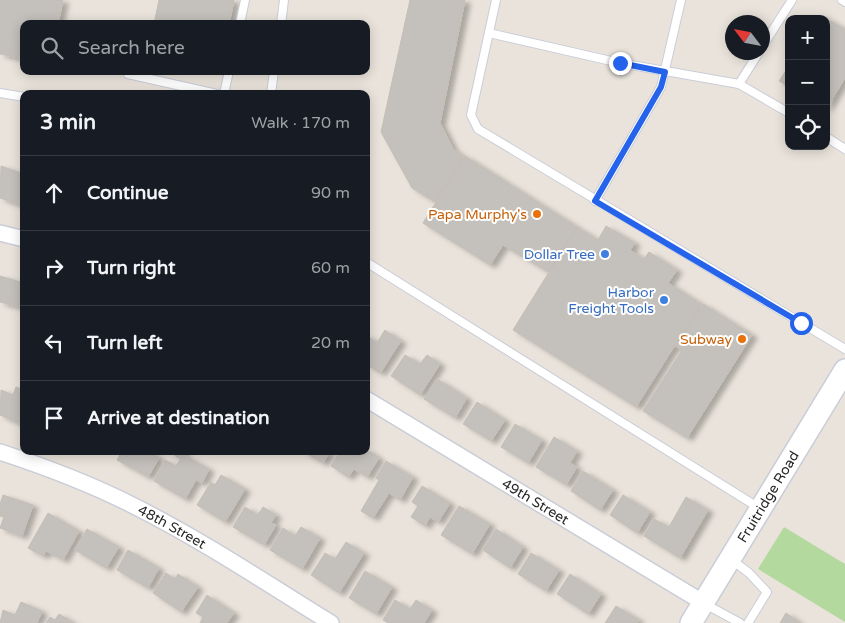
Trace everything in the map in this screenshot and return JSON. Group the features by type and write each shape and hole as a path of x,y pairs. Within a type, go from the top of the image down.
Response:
{"main road":[{"name":"Fruitridge Road","path":"691,623 845,370"}],"street":[{"path":"0,233 20,238"},
{"name":"49th Street","path":"370,401 704,603"},
{"name":"48th Street","path":"0,452 75,480 134,506 190,537 331,623"}],"lane":[{"path":"241,20 245,0"},
{"path":"282,20 284,0"},
{"path":"496,0 471,115 478,130 845,348"},
{"path":"595,201 661,87 681,0"},
{"path":"770,34 792,0"},
{"path":"489,33 665,72 739,84 785,111"},
{"path":"739,84 754,60"},
{"path":"132,75 199,90"},
{"path":"225,90 228,75"},
{"path":"272,90 273,75"},
{"path":"0,93 20,96"},
{"path":"830,139 845,148"},
{"path":"370,265 761,509"},
{"path":"730,559 749,573 767,592 748,623"},
{"path":"704,603 740,623"}],"green space":[{"path":"784,527 845,564 845,622 758,569"}],"building":[{"path":"0,0 63,0 59,20 20,20 20,58 0,54"},
{"path":"159,0 234,0 230,20 155,20"},
{"path":"410,0 465,0 440,123 453,149 463,156 435,202 412,188 381,132"},
{"path":"830,21 845,29 845,78 830,102"},
{"path":"785,72 785,85 779,81"},
{"path":"465,156 577,227 548,272 503,245 490,265 423,223"},
{"path":"1,166 20,173 20,205 0,198"},
{"path":"606,226 635,243 630,250 644,259 649,252 677,270 668,283 701,304 636,407 513,330 577,227 598,240"},
{"path":"0,276 20,282 20,307 0,302"},
{"path":"703,304 752,335 687,438 643,411 682,350 675,346"},
{"path":"385,330 401,341 380,373 370,367 370,338 377,343"},
{"path":"405,355 420,364 427,355 440,364 420,395 391,376"},
{"path":"437,379 467,398 455,418 424,399"},
{"path":"16,387 20,388 20,423 0,415 1,390 13,395"},
{"path":"477,402 505,420 491,441 463,424"},
{"path":"515,424 542,440 528,463 501,447"},
{"path":"554,437 577,451 570,463 577,467 566,485 536,467"},
{"path":"370,452 379,458 367,477 354,469 348,477 331,466 338,455 370,455"},
{"path":"120,455 154,455 159,458 148,477 117,460"},
{"path":"183,455 209,469 202,483 196,480 185,499 154,481 165,460 176,466"},
{"path":"309,455 328,455 323,463"},
{"path":"386,461 413,477 400,500 389,493 373,518 361,511 379,480 376,478"},
{"path":"583,471 613,490 600,510 571,491"},
{"path":"221,475 245,489 225,522 197,505 211,482 215,485"},
{"path":"422,486 450,503 438,522 430,517 425,526 411,517 418,506 412,502"},
{"path":"3,495 33,505 22,536 0,528 4,517 0,516 0,504"},
{"path":"623,495 650,512 637,533 610,515"},
{"path":"686,497 708,510 680,558 644,536 654,519 669,527"},
{"path":"459,506 490,524 472,554 441,535"},
{"path":"245,507 258,515 263,507 276,515 271,523 276,525 264,545 233,527"},
{"path":"48,513 79,531 63,560 46,551 43,556 28,548"},
{"path":"301,527 320,538 302,569 270,550 283,528 295,536"},
{"path":"87,529 119,547 106,568 75,550"},
{"path":"496,529 523,547 510,568 483,550"},
{"path":"346,542 364,553 339,593 311,575 325,553 335,559"},
{"path":"128,550 159,568 148,588 117,570"},
{"path":"531,553 559,570 546,591 518,574"},
{"path":"365,571 392,587 376,614 349,598"},
{"path":"166,573 175,579 178,574 198,587 181,612 153,593"},
{"path":"570,574 601,594 588,614 557,594"},
{"path":"207,595 234,613 227,623 200,623 203,617 196,613"},
{"path":"395,600 410,609 416,600 432,610 424,623 388,623 383,620"},
{"path":"21,602 42,611 37,623 0,623 3,610 15,615"},
{"path":"616,606 639,620 637,623 605,623"},
{"path":"786,613 800,623 780,623"},
{"path":"59,614 74,623 46,623 50,617 55,620"}],"place":[{"name":"Papa Murphy's","path":"537,214"},
{"name":"Dollar Tree","path":"605,254"},
{"name":"Harbor Freight Tools","path":"664,300"},
{"name":"Subway","path":"742,339"}],"route":[{"path":"620,63 665,72 661,87 595,201 801,323"}]}
